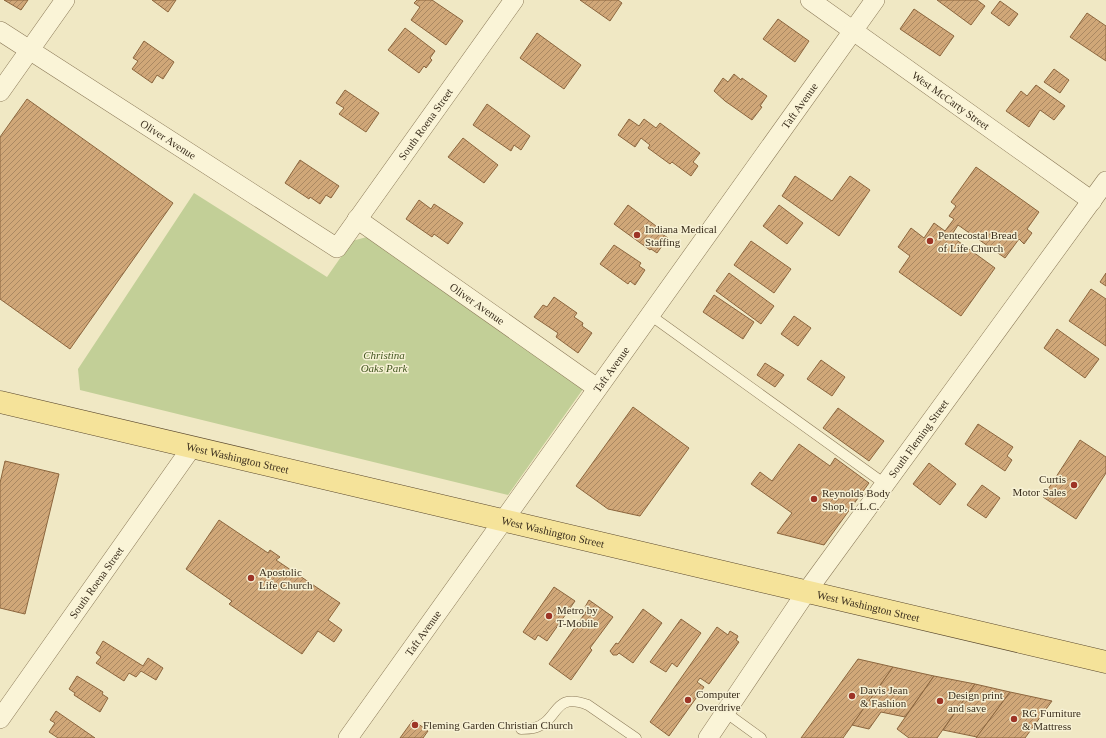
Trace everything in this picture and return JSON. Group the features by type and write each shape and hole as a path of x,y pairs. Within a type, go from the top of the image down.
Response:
{"main road":[{"name":"West Washington Street","path":"0,402 1106,662"}],"street":[{"path":"0,92 65,0"},
{"name":"South Roena Street","path":"337,248 514,0"},
{"name":"West McCarty Street","path":"810,0 1092,201"},
{"name":"Taft Avenue","path":"348,738 875,0"},
{"name":"Oliver Avenue","path":"0,31 337,248"},
{"name":"South Fleming Street","path":"708,738 807,591 1106,181"},
{"name":"Oliver Avenue","path":"357,219 597,388"},
{"name":"South Roena Street","path":"0,718 192,447"}],"lane":[{"path":"650,315 885,484"},
{"path":"522,730 535,728 545,722 563,703 571,700 579,701 588,705 636,738"},
{"path":"725,712 761,738"}],"green space":[{"name":"Christina Oaks Park","path":"194,193 327,277 352,241 378,234 588,382 508,495 80,390 78,369"}],"building":[{"path":"4,0 28,0 21,10"},
{"path":"152,0 176,0 168,12"},
{"path":"417,0 432,0 463,21 446,45 411,20 420,7 414,3"},
{"path":"580,0 618,0 622,3 610,21"},
{"path":"937,0 977,0 985,6 971,25"},
{"path":"1000,1 1018,14 1009,26 991,13"},
{"path":"914,9 954,36 940,56 900,29"},
{"path":"1087,13 1106,26 1106,61 1070,37"},
{"path":"778,19 809,41 795,62 763,39"},
{"path":"405,28 435,51 430,58 432,60 426,68 424,66 419,73 388,50"},
{"path":"537,33 581,65 564,89 520,58"},
{"path":"144,41 174,62 163,79 157,75 152,83 132,69 138,61 133,58"},
{"path":"1054,69 1069,80 1060,93 1044,82"},
{"path":"734,74 767,96 760,106 762,107 752,120 725,101 714,91 723,78 728,82"},
{"path":"1036,85 1065,106 1054,120 1040,110 1029,127 1006,111 1021,91 1027,96"},
{"path":"345,90 379,113 366,132 339,114 344,108 336,103"},
{"path":"27,99 173,203 70,349 0,299 0,137"},
{"path":"487,104 530,136 521,150 514,145 511,151 473,125"},
{"path":"629,119 639,126 644,119 656,128 660,123 700,153 693,162 698,166 691,176 672,162 670,164 648,148 650,145 641,138 635,147 618,135"},
{"path":"463,138 498,165 484,183 448,157"},
{"path":"300,160 339,186 331,198 326,195 320,204 310,197 309,199 285,183"},
{"name":"Pentecostal Bread of Life Church","path":"976,167 1039,212 1027,229 1032,233 1024,244 1019,239 1005,258 958,225 951,236 995,268 961,316 899,272 910,256 898,247 911,228 924,238 934,223 945,231 954,219 949,216 956,206 951,202"},
{"path":"795,176 832,201 850,176 870,190 839,236 782,196"},
{"path":"419,200 431,209 434,204 463,223 448,244 434,234 432,237 406,219"},
{"path":"628,205 664,232 662,234 668,238 657,253 651,249 650,250 614,224"},
{"path":"779,205 803,223 787,244 763,226"},
{"path":"751,241 791,269 774,293 734,265"},
{"path":"614,245 641,263 639,266 645,270 635,285 630,281 628,284 600,264"},
{"path":"729,273 774,306 761,324 716,291"},
{"path":"1106,273 1106,286 1100,282"},
{"path":"1091,289 1106,299 1106,346 1069,321"},
{"path":"714,295 754,322 743,339 703,312"},
{"path":"554,297 577,313 574,317 583,323 582,326 592,333 578,353 556,337 558,333 534,317 543,305 547,307"},
{"path":"794,316 811,328 798,346 781,334"},
{"path":"1057,329 1099,359 1085,378 1044,348"},
{"path":"821,360 845,377 832,396 807,379"},
{"path":"765,363 784,375 775,387 757,375"},
{"path":"633,407 689,448 640,516 608,509 576,486"},
{"path":"838,408 884,441 869,461 823,428"},
{"path":"978,424 1013,447 1007,456 1012,460 1005,471 965,444"},
{"name":"Curtis Motor Sales","path":"1080,440 1106,457 1106,473 1076,519 1043,497"},
{"name":"Reynolds Body Shop, L.L.C.","path":"799,444 830,466 835,458 869,483 824,545 777,533 792,513 751,484 760,472 772,481"},
{"path":"5,461 59,474 25,614 0,608 0,483"},
{"path":"929,463 956,484 940,505 913,484"},
{"path":"982,485 1000,498 986,518 967,505"},
{"name":"Apostolic Life Church","path":"219,520 268,553 270,550 280,557 276,560 340,603 328,620 342,630 334,642 318,631 302,654 229,604 232,601 186,569"},
{"name":"Metro by T-Mobile","path":"554,587 575,601 547,641 538,635 535,640 523,632"},
{"path":"589,600 613,617 590,648 592,650 571,680 549,664 588,609 585,607"},
{"path":"643,609 662,623 633,663 619,653 617,655 613,655 610,651 616,643 618,644"},
{"path":"681,619 701,633 677,667 672,663 666,672 650,662"},
{"path":"717,627 728,635 730,631 738,636 736,640 739,642 709,684 700,678 697,682 704,687 669,736 650,722"},
{"path":"103,641 143,666 148,658 163,668 156,680 141,671 136,677 129,673 124,681 96,663 101,657 96,653"},
{"name":"Davis Jean & Fashion","path":"858,659 893,667 843,738 801,738"},
{"path":"893,667 934,676 905,717 881,712 869,729 852,725"},
{"path":"77,676 103,692 102,694 108,698 100,712 74,695 75,693 69,689"},
{"name":"Design print and save","path":"934,676 975,684 937,738 909,738 897,729"},
{"path":"975,684 1010,692 977,737 943,730"},
{"name":"RG Furniture & Mattress","path":"1010,692 1052,701 1025,738 976,738"},
{"path":"56,711 95,738 58,738 49,732 55,723 50,720"},
{"name":"Fleming Garden Christian Church","path":"413,720 428,731 423,738 400,738"}],"place":[{"name":"Indiana Medical Staffing","path":"637,235"},
{"name":"Pentecostal Bread of Life Church","path":"930,241"},
{"name":"Curtis Motor Sales","path":"1074,485"},
{"name":"Reynolds Body Shop, L.L.C.","path":"814,499"},
{"name":"Apostolic Life Church","path":"251,578"},
{"name":"Metro by T-Mobile","path":"549,616"},
{"name":"Davis Jean & Fashion","path":"852,696"},
{"name":"Computer Overdrive","path":"688,700"},
{"name":"Design print and save","path":"940,701"},
{"name":"RG Furniture & Mattress","path":"1014,719"},
{"name":"Fleming Garden Christian Church","path":"415,725"}]}
